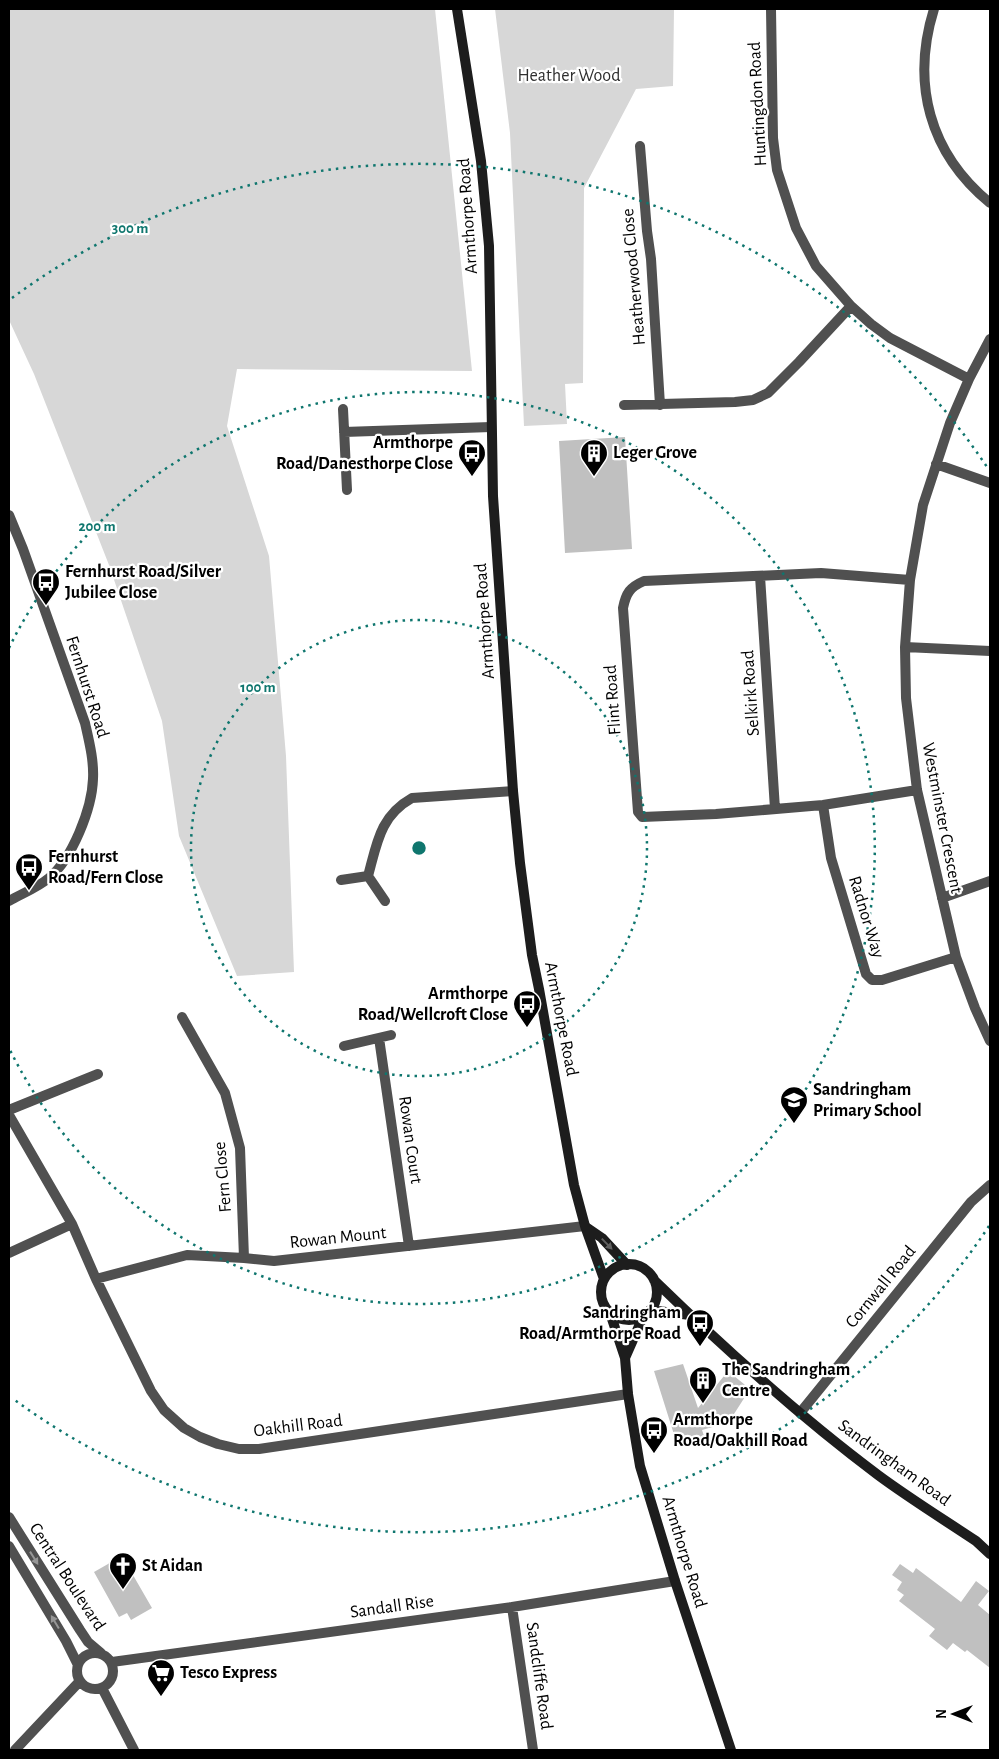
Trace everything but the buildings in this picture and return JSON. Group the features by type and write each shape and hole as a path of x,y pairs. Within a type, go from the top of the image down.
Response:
{"street":[{"name":"Armthorpe Road","path":"457,9 481,162 488,236 494,504 513,791 532,955 574,1185 585,1226 604,1279"},
{"name":"Huntingdon Road","path":"771,9 773,138 779,178 796,228 816,266 850,306 890,338 969,379"},
{"path":"934,9 924,53 924,88 932,123 944,149 958,169 990,203"},
{"name":"Heatherwood Close","path":"640,146 651,259 660,404"},
{"path":"624,405 753,400 768,393 850,306"},
{"name":"Westminster Crescent","path":"990,339 969,379 950,423 923,505 910,580 905,647 909,739 916,790 956,957 975,1008 990,1040"},
{"path":"343,409 347,490"},
{"path":"344,432 491,427"},
{"path":"936,464 990,483"},
{"name":"Fernhurst Road","path":"9,515 85,723 92,752 93,780 88,808 76,839 66,858 48,879 9,901"},
{"name":"Flint Road","path":"910,580 821,574 644,581 634,585 629,590 623,608 638,812 642,817 716,814 823,805 916,790"},
{"name":"Selkirk Road","path":"760,576 775,809"},
{"path":"905,647 990,651"},
{"path":"385,901 368,876 378,839 390,815 400,805 412,798 513,791"},
{"name":"Radnor Way","path":"823,805 830,858 866,974 872,980 882,980 956,957"},
{"path":"341,880 368,876"},
{"path":"942,898 990,881"},
{"name":"Fern Close","path":"182,1017 225,1093 240,1148 244,1258"},
{"path":"344,1046 391,1035"},
{"name":"Rowan Court","path":"379,1038 409,1246"},
{"path":"9,1110 98,1074"},
{"name":"Oakhill Road","path":"9,1115 72,1224 96,1279 151,1391 164,1410 184,1428 200,1437 218,1444 260,1450 628,1394"},
{"name":"Cornwall Road","path":"800,1413 971,1202 990,1185"},
{"path":"9,1253 72,1224"},
{"path":"585,1226 602,1238 627,1265"},
{"name":"Rowan Mount","path":"96,1279 187,1255 274,1261 585,1226"},
{"path":"624,1358 646,1313 655,1302 656,1292 654,1280 647,1271 636,1266 627,1265 619,1266 612,1270 604,1279 601,1293 604,1304 610,1313 623,1320 633,1320 646,1313 690,1315"},
{"name":"Sandringham Road","path":"654,1280 690,1315 800,1413 878,1475 976,1541 990,1554"},
{"name":"Armthorpe Road","path":"610,1313 624,1358 640,1466 675,1581 731,1750"},
{"name":"Central Boulevard","path":"9,1516 88,1642 101,1653"},
{"name":"Central Boulevard","path":"9,1546 66,1641 78,1665"},
{"name":"Sandall Rise","path":"112,1662 512,1607 675,1581"},
{"name":"Sandcliffe Road","path":"512,1607 533,1750"},
{"path":"92,1652 101,1653 112,1662 113,1675 110,1682 102,1688 95,1690 88,1688 80,1681 76,1671 83,1657 87,1654 92,1652"},
{"path":"15,1750 80,1681"},
{"path":"102,1688 134,1750"}],"green space":[{"path":"9,9 435,9 472,371 237,369 227,426 269,556 286,756 294,972 237,976 179,836 162,721 109,565 34,374 9,320"},
{"name":"Heather Wood","path":"495,9 674,9 673,86 636,89 584,188 583,383 565,384 567,424 524,426 510,133"}],"place":[{"name":"Armthorpe Road/Danesthorpe Close","path":"472,477"},
{"name":"Leger Grove","path":"594,477"},
{"name":"Fernhurst Road/Silver Jubilee Close","path":"46,606"},
{"name":"Fernhurst Road/Fern Close","path":"29,891"},
{"name":"Armthorpe Road/Wellcroft Close","path":"527,1028"},
{"name":"Sandringham Primary School","path":"794,1124"},
{"name":"Sandringham Road/Armthorpe Road","path":"700,1347"},
{"name":"The Sandringham Centre","path":"703,1404"},
{"name":"Armthorpe Road/Oakhill Road","path":"654,1454"},
{"name":"St Aidan","path":"123,1590"},
{"name":"Tesco Express","path":"161,1697"}]}
